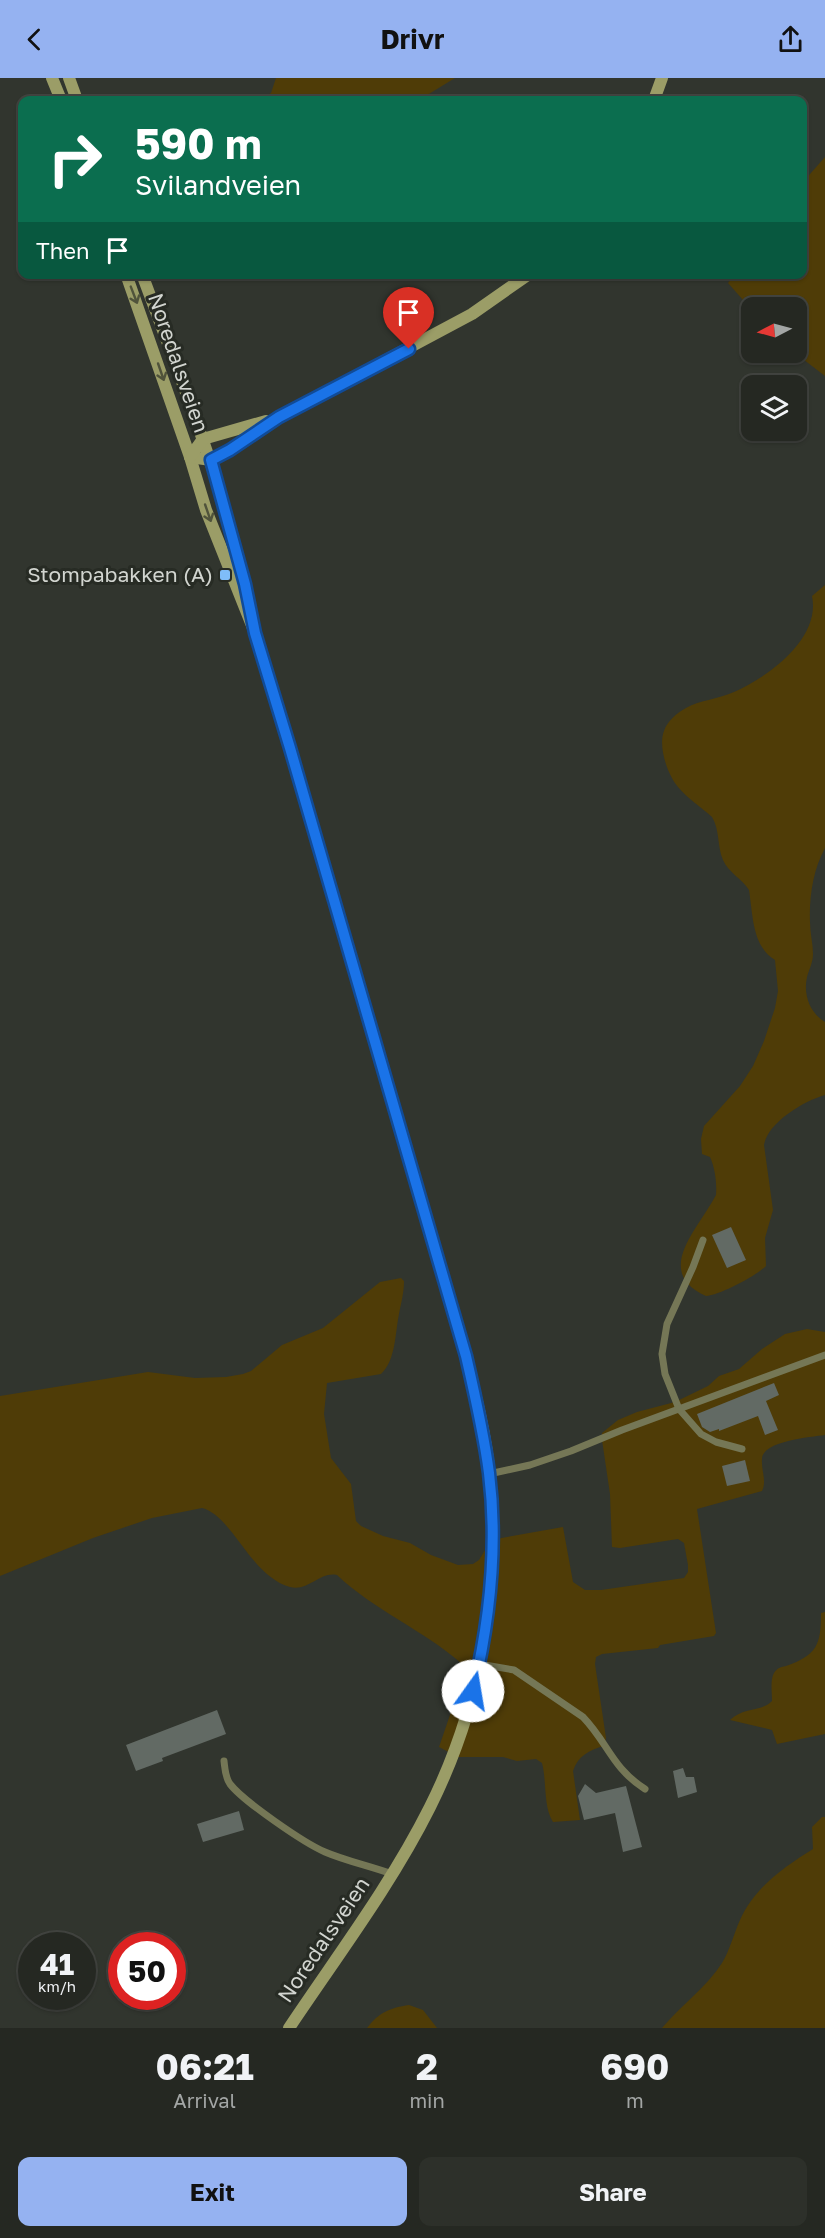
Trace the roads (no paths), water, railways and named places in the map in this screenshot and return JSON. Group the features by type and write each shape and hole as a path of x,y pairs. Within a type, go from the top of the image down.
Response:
{"main road":[{"path":"52,78 59,96"},
{"path":"69,78 76,96"},
{"path":"655,96 662,78"},
{"name":"Noredalsveien","path":"128,279 210,520 255,633 294,759 466,1356 482,1426 489,1474 493,1535 487,1621 467,1714 448,1768 426,1815 392,1874 289,2028"},
{"name":"Noredalsveien","path":"144,279 211,460 245,584 255,633"},
{"path":"279,417 203,439 190,457 211,460 230,450 279,417 472,314 522,279"}],"lane":[{"path":"703,1240 664,1336 662,1354 664,1374 679,1409 701,1434 716,1442 742,1449"},
{"path":"489,1474 530,1465 571,1451 825,1355"},
{"path":"479,1664 514,1670 583,1717 591,1725 620,1769 645,1789"},
{"name":"Noredalsveien","path":"224,1761 226,1776 230,1784 300,1838 324,1852 392,1874"}],"place":[{"name":"Stompabakken (A)","path":"225,575"}]}
